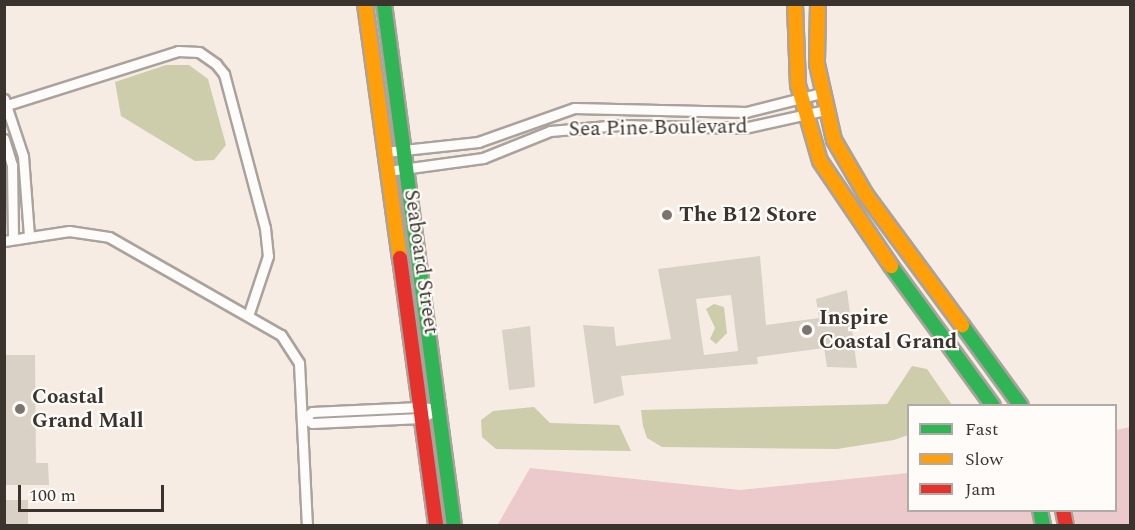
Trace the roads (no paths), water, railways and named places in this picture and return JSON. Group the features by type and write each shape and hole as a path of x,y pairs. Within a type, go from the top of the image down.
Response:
{"street":[{"name":"Seaboard Street","path":"365,4 436,525"},
{"name":"Seaboard Street","path":"384,4 454,525"},
{"path":"795,4 804,117 836,191 992,404"},
{"path":"818,4 821,93 834,140 866,195 1020,404"},
{"path":"29,236 23,156 5,104 178,51 200,52 216,64 224,74 265,228 264,280 249,313"},
{"name":"Sea Pine Boulevard","path":"385,152 478,141 574,108 747,112 821,93"},
{"path":"694,109 695,128"},
{"name":"Sea Pine Boulevard","path":"388,171 483,158 550,131 744,128 804,117 826,110"},
{"path":"4,139 13,174 9,240 88,231 109,237 249,313 298,353 304,418 307,525"},
{"path":"304,418 312,412 420,412 438,409"}],"place":[{"name":"The B12 Store","path":"667,215"},
{"name":"Inspire Coastal Grand","path":"807,330"},
{"name":"Coastal Grand Mall","path":"20,409"}]}
